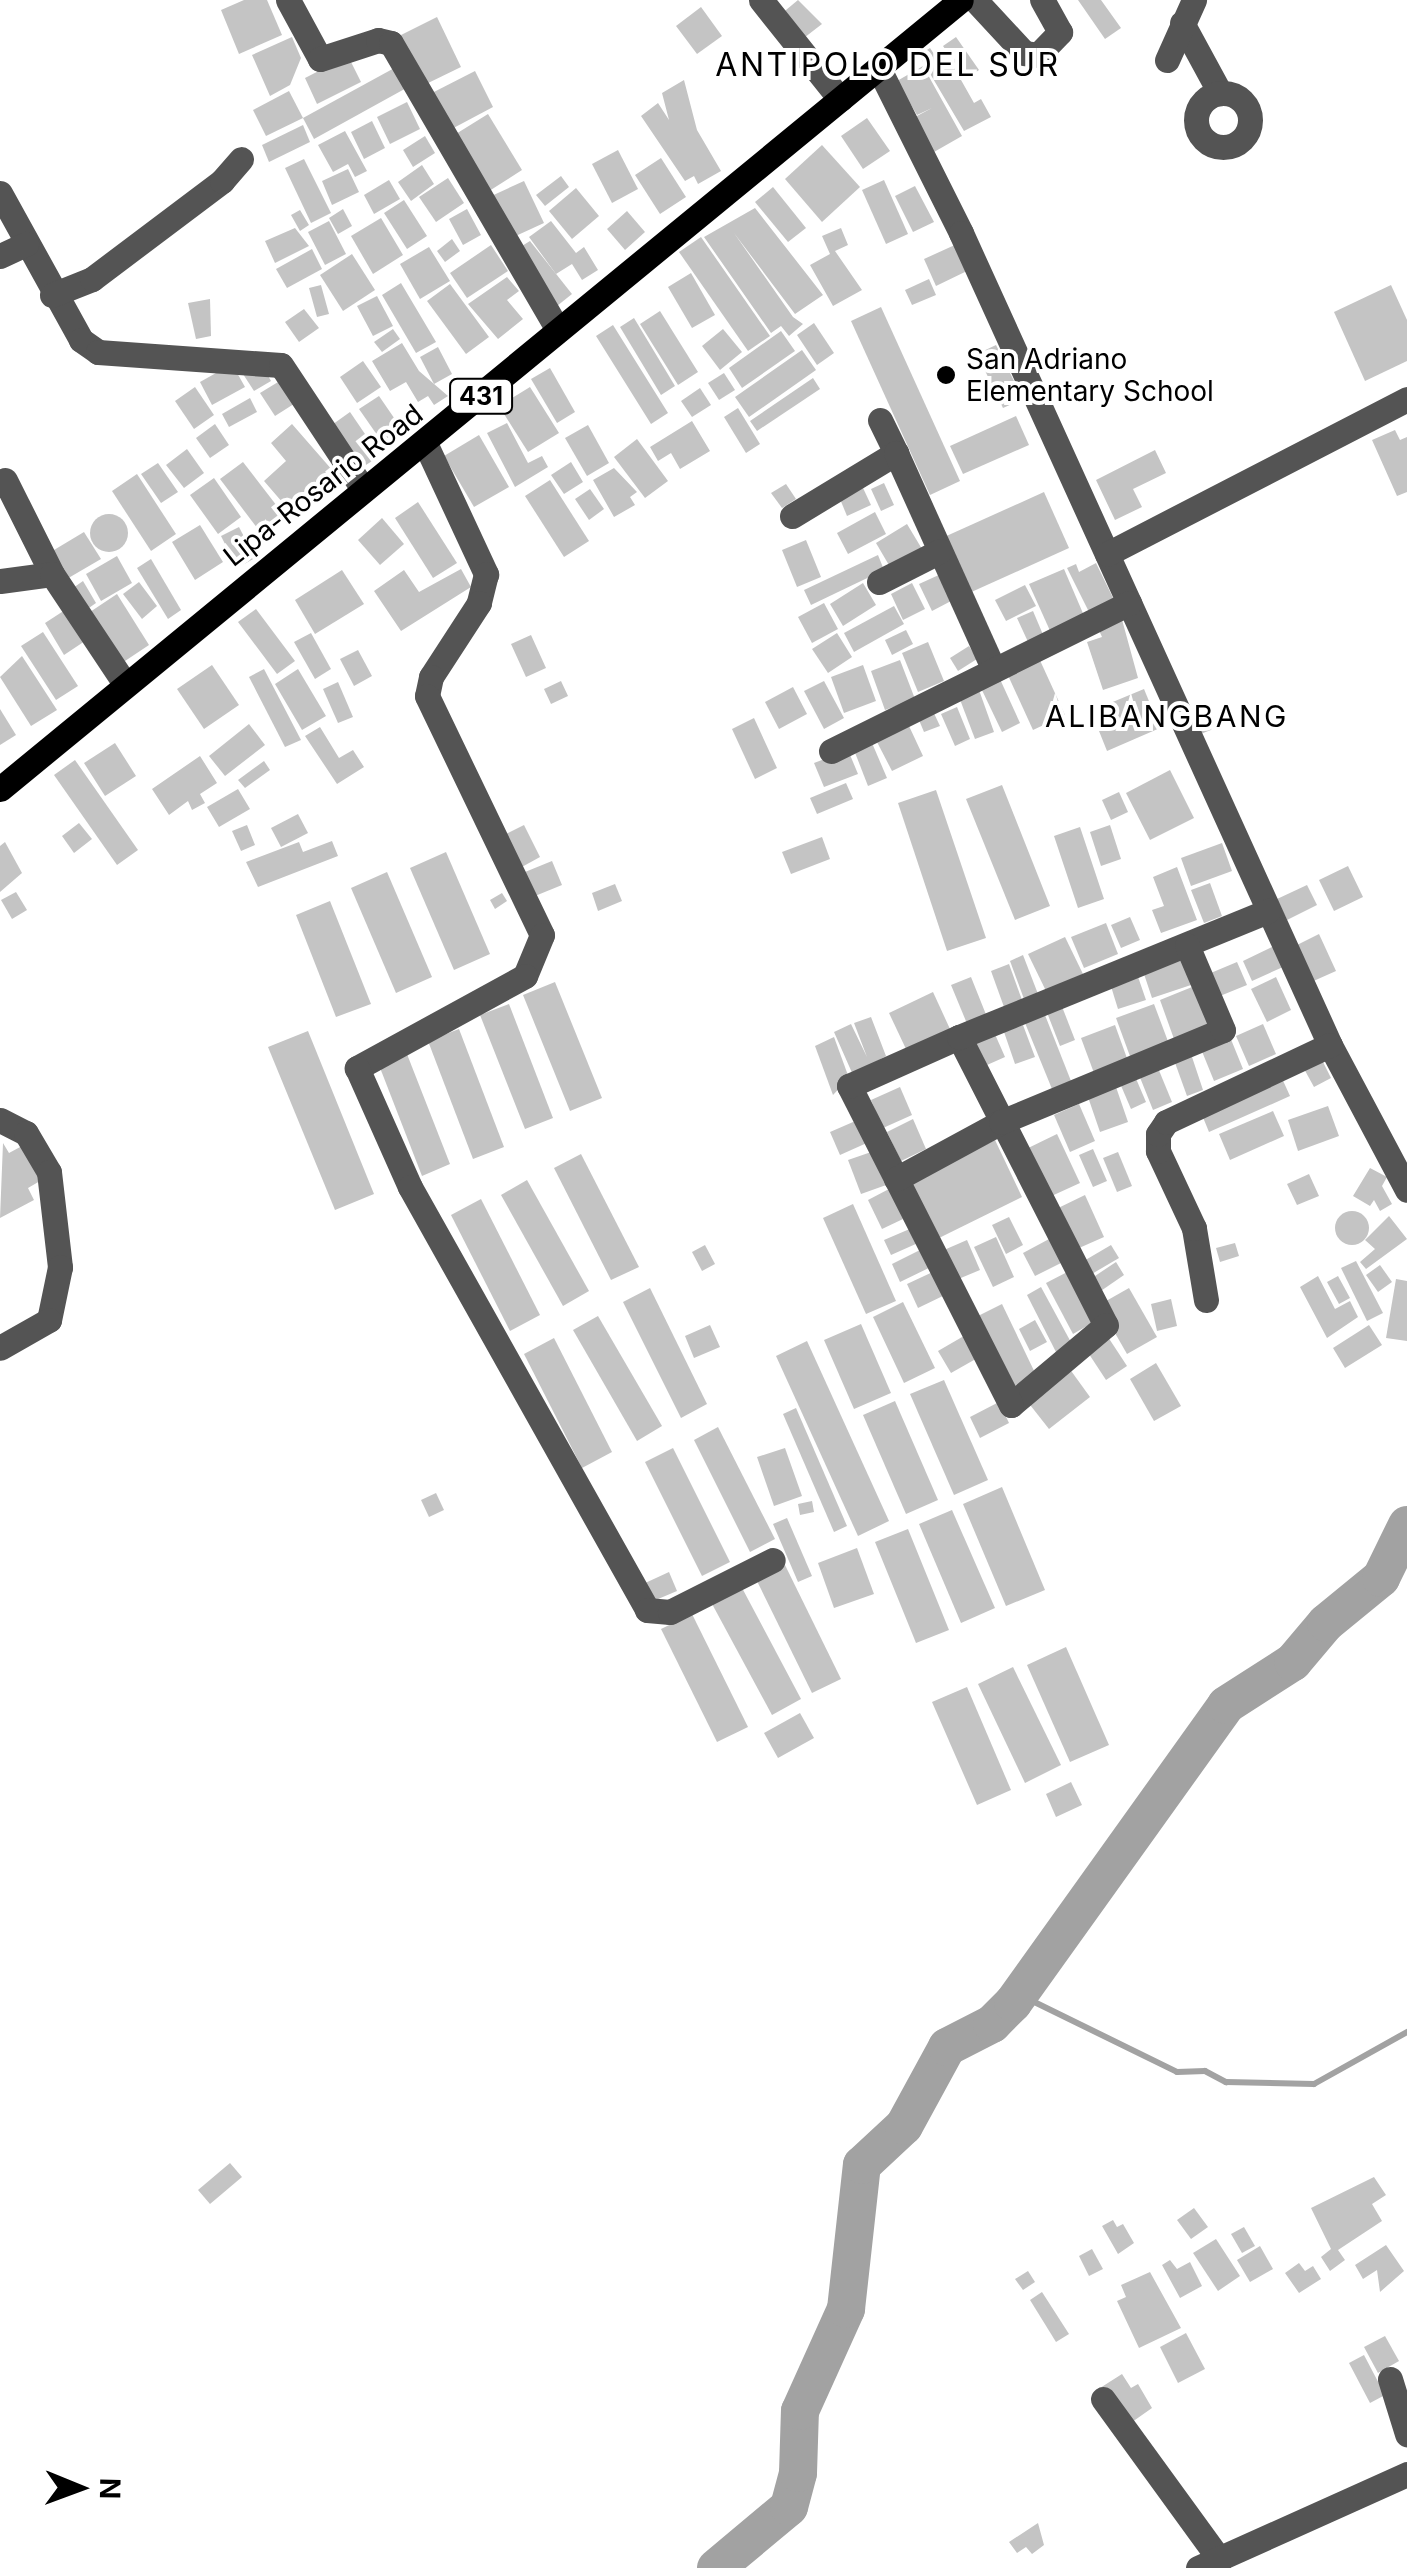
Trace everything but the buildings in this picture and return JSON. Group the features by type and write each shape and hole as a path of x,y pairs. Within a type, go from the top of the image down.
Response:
{"main road":[{"name":"Lipa-Rosario Road","path":"0,789 961,0"}],"street":[{"path":"288,0 320,59 378,40 391,43 558,330"},
{"path":"761,0 840,99"},
{"path":"975,0 1024,53 1038,56 1060,32 1042,0"},
{"path":"1168,60 1194,0"},
{"path":"1182,23 1220,92"},
{"path":"879,69 1107,554 1330,1045 1407,1190"},
{"path":"52,295 92,278 222,181 241,159"},
{"path":"0,192 52,295 80,340 98,352 280,364 363,488"},
{"path":"0,256 26,244"},
{"path":"1107,554 1407,399"},
{"path":"880,420 994,670"},
{"path":"425,443 486,574 479,603 431,677 427,696 542,934 525,976 358,1068 410,1186 647,1610 670,1612 773,1560"},
{"path":"792,516 896,453"},
{"path":"5,480 52,574 125,684"},
{"path":"879,582 940,551"},
{"path":"0,581 52,574"},
{"path":"831,752 1129,603"},
{"path":"959,1037 1106,1324 1012,1405 848,1086 959,1037 1268,911"},
{"path":"896,1179 1001,1122 1222,1030 1187,945"},
{"path":"1206,1300 1194,1228 1158,1151 1158,1134 1166,1122 1330,1045"},
{"path":"0,1120 26,1132 48,1172 60,1267 48,1320 0,1348"},
{"path":"1390,2379 1407,2434"},
{"path":"1104,2399 1209,2564 1407,2474"}],"waterway":[{"path":"716,2568 789,2507 798,2473 800,2411 846,2309 862,2165 904,2126 947,2047 992,2024 1013,2003 1226,1705 1293,1662 1326,1623 1381,1578 1407,1525"},
{"path":"1018,1994 1177,2072 1205,2071 1226,2082 1314,2084 1407,2032"}],"place":[{"name":"San Adriano Elementary School","path":"946,375"}],"district":[{"name":"ANTIPOLO DEL SUR","path":"888,65"},
{"name":"ALIBANGBANG","path":"1167,716"}]}
